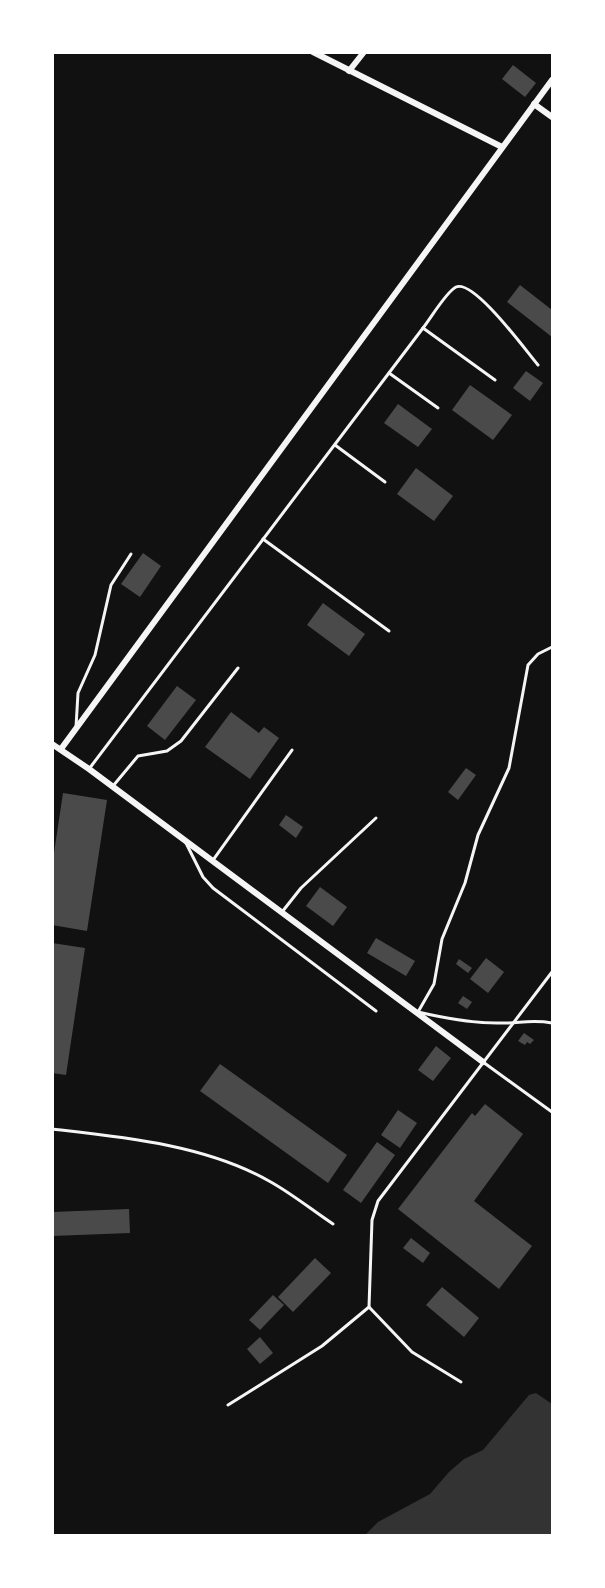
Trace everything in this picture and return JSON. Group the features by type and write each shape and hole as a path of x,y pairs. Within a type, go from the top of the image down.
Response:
{"street":[{"path":"313,52 501,147"},
{"path":"349,71 364,52"},
{"path":"60,749 552,80"},
{"path":"534,104 552,117"},
{"path":"52,744 113,786 483,1062"}],"lane":[{"path":"89,769 452,290 462,286 467,287 481,297 538,366"},
{"path":"423,328 495,380"},
{"path":"389,374 438,408"},
{"path":"335,445 385,482"},
{"path":"264,539 389,631"},
{"path":"75,729 78,693 95,655 111,585 130,554"},
{"path":"552,647 538,654 528,665 509,768 478,835 465,883 442,939 434,984 418,1012 464,1022 514,1023 529,1019 552,1023"},
{"path":"113,786 138,756 167,751 181,741 238,668"},
{"path":"212,861 292,750"},
{"path":"282,912 301,888 376,818"},
{"path":"184,839 203,877 213,888 376,1011"},
{"path":"461,1382 412,1352 369,1306 372,1220 375,1207 552,972"},
{"path":"483,1062 552,1112"},
{"path":"52,1129 163,1143 243,1169 269,1181 333,1224"},
{"path":"228,1405 322,1346 369,1306"}],"shaded area":[{"path":"536,1393 552,1404 552,1535 365,1535 378,1522 430,1494 464,1459 483,1450 529,1395"}],"building":[{"path":"513,65 536,83 525,97 502,79"},
{"path":"520,285 552,310 552,337 507,302"},
{"path":"526,371 543,383 530,401 513,388"},
{"path":"470,385 512,415 493,440 452,410"},
{"path":"398,404 432,429 418,447 384,423"},
{"path":"416,468 453,496 434,521 397,494"},
{"path":"143,553 161,566 140,597 121,584"},
{"path":"323,603 365,634 349,656 307,625"},
{"path":"177,686 196,700 165,740 147,726"},
{"path":"231,712 259,733 264,727 279,738 250,779 205,747"},
{"path":"466,768 476,775 458,800 448,792"},
{"path":"63,793 107,800 87,931 52,925 52,866"},
{"path":"286,815 303,827 296,838 279,825"},
{"path":"320,887 347,907 333,926 306,906"},
{"path":"376,938 415,961 406,976 367,953"},
{"path":"52,943 85,948 66,1075 52,1073"},
{"path":"486,958 504,972 488,993 470,979"},
{"path":"459,959 472,968 468,973 456,964"},
{"path":"463,996 472,1002 467,1009 458,1003"},
{"path":"524,1033 534,1040 530,1044 527,1042 525,1045 518,1041"},
{"path":"436,1046 451,1058 433,1081 418,1070"},
{"path":"220,1064 347,1155 328,1183 200,1091"},
{"path":"485,1104 523,1134 474,1201 532,1246 499,1289 398,1209 472,1113 475,1116"},
{"path":"398,1110 417,1123 400,1148 381,1135"},
{"path":"377,1142 395,1155 361,1203 343,1190"},
{"path":"129,1209 130,1233 52,1236 52,1212"},
{"path":"411,1238 430,1253 423,1263 403,1248"},
{"path":"315,1258 331,1273 293,1312 278,1297"},
{"path":"442,1287 479,1318 464,1337 426,1305"},
{"path":"273,1295 284,1305 260,1330 249,1320"},
{"path":"260,1337 273,1353 260,1364 247,1349"}]}
